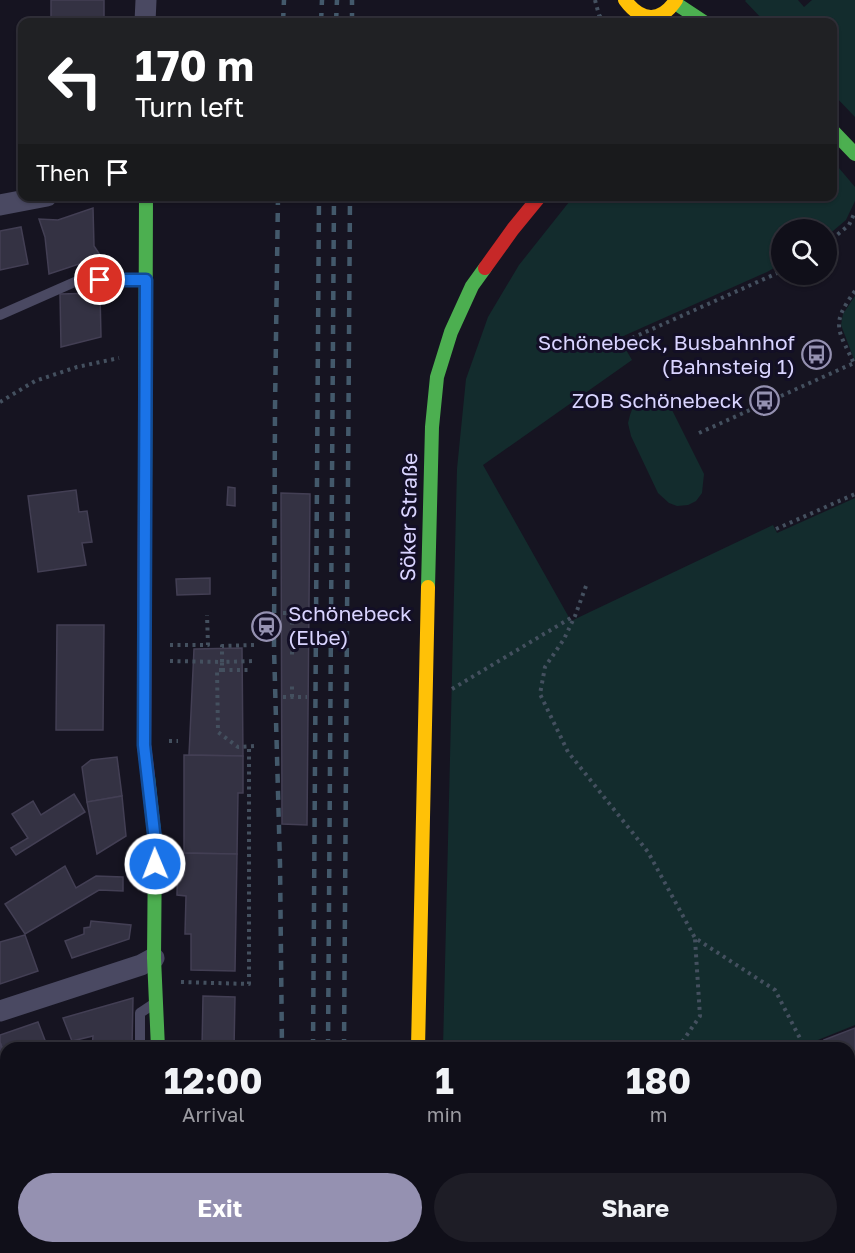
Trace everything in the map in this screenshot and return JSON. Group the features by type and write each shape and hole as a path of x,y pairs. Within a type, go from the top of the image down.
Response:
{"street":[{"path":"145,18 146,0"},
{"path":"624,0 638,18"},
{"path":"644,18 656,17 670,9 676,2 698,18"},
{"path":"837,135 855,154"},
{"path":"0,205 21,201"},
{"path":"146,201 144,745 155,841 154,958 158,1042"},
{"name":"Söker Straße","path":"418,1042 432,427 437,378 451,332 472,286 536,201"},
{"path":"0,1011 141,965 154,958"}],"lane":[{"path":"0,315 77,281 146,280"},
{"path":"140,1042 140,1012 157,1001"}],"path":[{"path":"595,0 602,18"},
{"path":"837,235 849,225 855,212"},
{"path":"632,339 771,276"},
{"path":"699,433 854,365 839,332 838,323 841,313 855,291"},
{"path":"0,402 35,381 77,367 145,353"},
{"path":"776,529 855,494"},
{"path":"586,586 564,639 545,667 540,694 568,752 648,852 695,938 700,1016 682,1042"},
{"path":"283,613 308,614"},
{"path":"292,614 292,657"},
{"path":"174,645 208,645 207,615"},
{"path":"447,692 575,616"},
{"path":"222,670 222,646 254,645"},
{"path":"170,661 254,661"},
{"path":"249,670 217,670 218,732 238,747 255,746"},
{"path":"292,682 292,697"},
{"path":"283,697 307,697"},
{"path":"168,741 178,741"},
{"path":"156,982 249,984 249,746"},
{"path":"695,938 775,990 802,1042"}],"green space":[{"path":"798,0 804,7 812,0 855,0 855,117 837,98 837,18 761,18 745,1"},
{"path":"837,166 855,187 855,201 846,220 837,228 837,219 771,219 771,270 619,338 632,360 483,465 571,621 773,525 777,533 855,498 855,1025 813,1042 443,1042 457,469 466,379 488,317 519,265 570,201 837,201"},
{"path":"855,296 855,362 841,325 843,314"},
{"path":"649,396 662,398 670,406 704,474 702,493 696,501 688,505 677,506 669,503 658,493 631,436 628,423 633,407"}],"building":[{"path":"51,0 104,0 104,18 51,18"},
{"path":"93,208 94,246 106,264 82,263 49,274 45,237 39,219 58,220"},
{"path":"21,227 28,264 0,270 0,231"},
{"path":"100,293 101,337 61,347 60,294"},
{"path":"228,487 235,488 235,506 227,505"},
{"path":"76,490 79,512 87,511 92,542 82,543 86,565 38,572 28,496"},
{"path":"281,493 310,494 307,825 282,824"},
{"path":"210,578 210,594 177,595 176,579"},
{"path":"57,625 104,625 103,730 56,730"},
{"path":"242,648 243,756 189,755 194,649"},
{"path":"184,755 243,756 243,793 238,793 237,854 184,853"},
{"path":"117,757 122,796 87,802 82,767 91,760"},
{"path":"74,794 85,812 16,855 11,848 28,838 12,814 33,801 41,815"},
{"path":"122,796 126,836 97,854 87,802"},
{"path":"178,853 237,854 235,971 191,970 191,934 185,934 186,896 177,895"},
{"path":"65,866 76,888 96,876 123,877 123,891 99,890 25,934 5,904"},
{"path":"91,921 131,925 129,939 72,958 65,941 84,934 84,928 90,927"},
{"path":"25,935 38,971 0,984 0,942"},
{"path":"203,996 235,997 234,1042 202,1042"},
{"path":"133,998 132,1042 92,1042 93,1036 72,1041 63,1018"},
{"path":"38,1022 46,1042 0,1042 0,1035"},
{"path":"855,1028 855,1042 825,1042 824,1040"}],"railway":[{"path":"283,18 284,0"},
{"path":"321,18 322,0"},
{"path":"336,18 337,0"},
{"path":"352,0 352,18"},
{"path":"278,201 274,648 282,1042"},
{"path":"313,1042 319,201"},
{"path":"328,1042 334,201"},
{"path":"344,1042 350,201"}],"traffic: fast":[{"path":"675,3 698,18"},
{"path":"837,135 855,154"},
{"path":"145,496 146,201"},
{"path":"428,587 432,427 437,377 451,332 472,286 485,268"},
{"path":"148,777 155,841 154,958 158,1042"}],"traffic: slow":[{"path":"625,0 638,13 651,17 664,13 676,0"},
{"path":"418,1042 428,587"}],"traffic: jam":[{"path":"485,268 536,201"},
{"path":"145,496 144,745 148,777"}],"place":[{"name":"Schönebeck, Busbahnhof (Bahnsteig 1)","path":"816,355"},
{"name":"ZOB Schönebeck","path":"764,401"},
{"name":"Schönebeck (Elbe)","path":"267,626"}],"route":[{"path":"100,280 146,280 144,745 155,841 155,864"}]}
